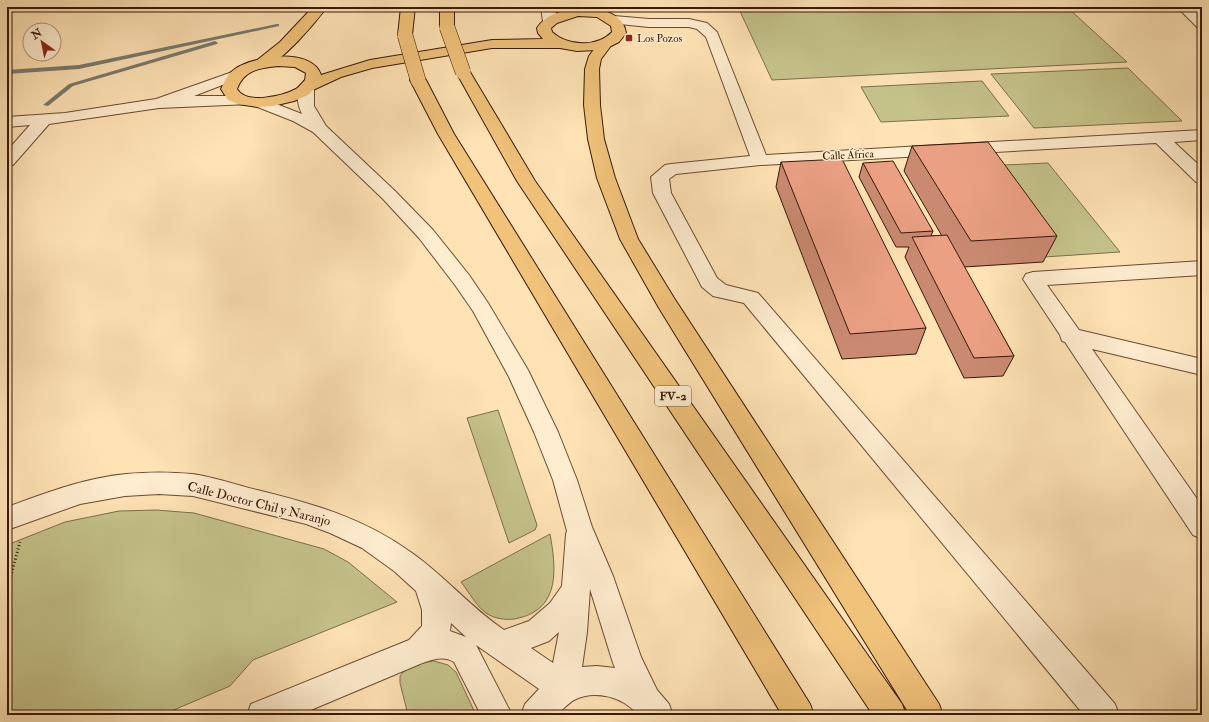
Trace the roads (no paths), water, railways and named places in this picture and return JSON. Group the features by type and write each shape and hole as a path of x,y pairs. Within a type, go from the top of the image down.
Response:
{"main road":[{"path":"261,64 278,53 294,38 320,7"},
{"path":"408,7 405,35 418,80 446,134 799,715"},
{"name":"FV-2","path":"446,7 447,27 463,72 526,180 891,715"},
{"path":"370,64 336,74 286,99 261,103 244,101 233,96 229,89 230,83 238,74 251,67 261,64 283,61 334,66 370,64 492,44 520,37 581,10 616,14 619,33 614,39 606,43 586,47 559,44 492,44"},
{"path":"548,24 545,31 547,36 559,44"},
{"path":"606,43 594,59 592,69 592,105 596,139 606,178 629,239 666,303 928,715"},
{"path":"299,63 306,65 313,72 314,77 308,88"}],"street":[{"path":"548,7 550,15 548,24"},
{"path":"1184,7 1202,24"},
{"path":"616,14 642,23 689,23 702,26 712,35 760,160"},
{"path":"159,103 190,93 238,74"},
{"path":"308,88 306,106 318,129"},
{"path":"7,122 44,120 101,113 159,103 215,100 244,101"},
{"path":"261,103 299,118 318,129 389,195 426,234 462,280 481,308 520,376 546,432 565,480 579,527 599,576 628,664 652,708"},
{"path":"7,161 44,120"},
{"name":"Calle África","path":"1104,715 751,298 720,291 709,282 662,193 660,177 671,169 760,160 1202,135"},
{"path":"1160,138 1202,178"},
{"path":"1200,523 1070,336 1033,279 1202,268"},
{"path":"1070,336 1202,367"},
{"name":"Calle Doctor Chil y Naranjo","path":"7,519 48,503 80,494 125,485 159,484 193,485 306,513 338,524 370,540 404,562 427,580 479,630 564,688"},
{"path":"564,688 573,632 579,527"},
{"path":"417,651 426,645 432,638 436,631 438,622 427,580"},
{"path":"501,646 539,631 560,612 576,588"},
{"path":"262,715 417,651 437,644 447,644 456,646 464,652 498,715"},
{"path":"536,715 552,697 564,688 581,682 599,680 618,683 636,692 652,708"}],"waterway":[{"path":"7,72 79,67 277,25"},
{"path":"46,105 71,85 215,43"}],"place":[{"name":"Los Pozos","path":"629,38"}]}
